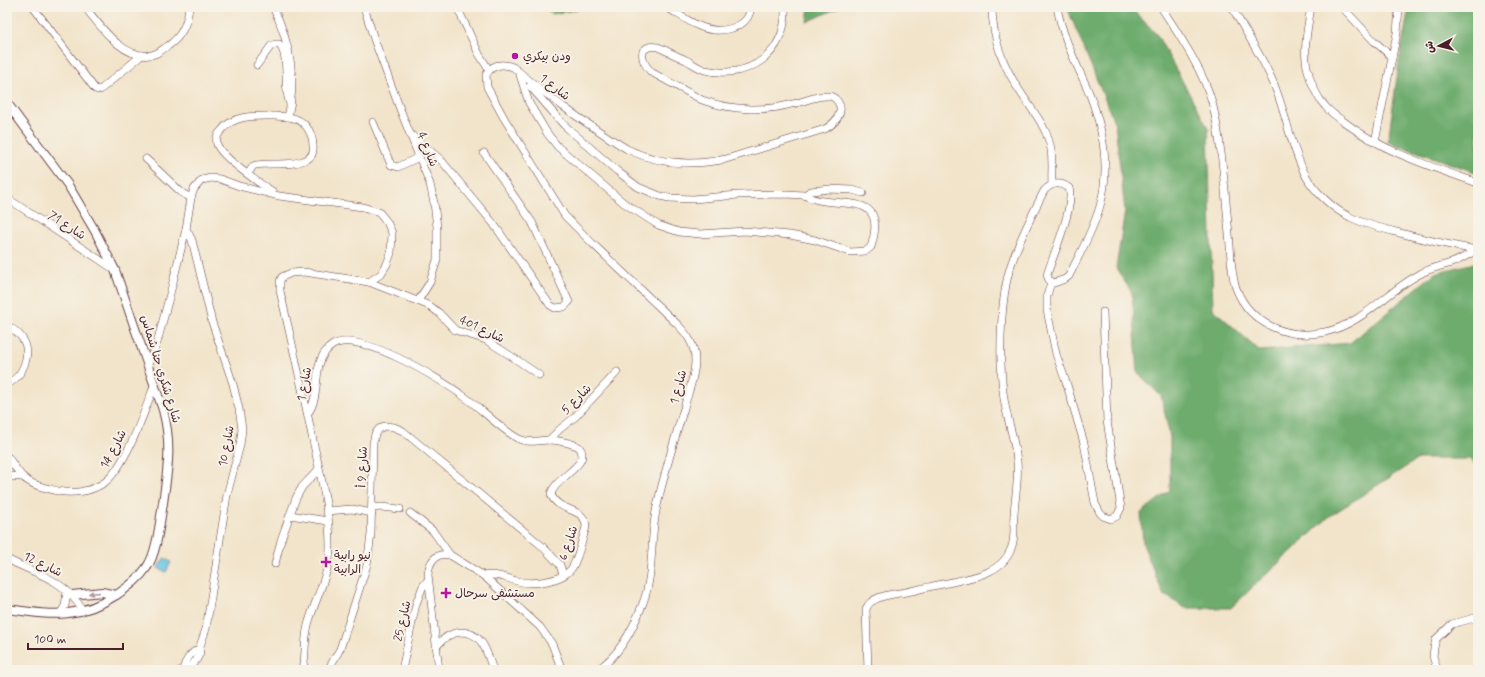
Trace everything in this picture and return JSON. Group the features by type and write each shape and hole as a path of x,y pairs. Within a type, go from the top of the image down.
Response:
{"street":[{"path":"33,7 97,90 100,90 142,55"},
{"path":"85,7 104,31 118,45 142,55 156,53 179,36 185,28 189,7"},
{"path":"273,7 289,48 292,85 291,106 288,117"},
{"name":"شارع 4","path":"364,7 374,39 430,184 434,204 438,252 436,267 430,282 418,301"},
{"path":"457,7 488,70"},
{"path":"666,7 699,26 710,29 730,29 743,23 750,12 751,7"},
{"name":"شارع 1","path":"597,670 609,660 623,642 636,618 647,591 656,509 668,460 694,369 695,351 689,337 678,324 565,216 528,159 487,87 486,75 488,70 492,67 504,65 513,67 519,76 573,115 634,151 652,158 680,163 710,162 726,159 825,129 839,116 841,109 839,103 835,98 828,96 817,97 766,109 742,108 711,103 702,100 651,72 643,60 643,51 647,47 658,47 703,69 724,72 744,69 762,60 779,41 784,21 785,7"},
{"path":"992,7 995,35 1003,61 1017,88 1039,119 1050,143 1052,184"},
{"path":"1051,282 1059,282 1068,276 1090,234 1103,196 1106,165 1104,146 1095,112 1065,36 1057,7"},
{"path":"1161,7 1201,73 1212,102 1220,152 1234,277 1241,297 1247,306 1261,320 1280,331 1302,335 1336,329 1367,312 1419,274 1455,262 1477,250"},
{"path":"1232,7 1273,81 1281,101 1294,149 1309,182 1320,194 1348,216 1362,222 1425,240 1477,250"},
{"path":"1311,7 1306,54 1309,74 1318,96 1325,106 1364,136 1375,142 1398,153 1478,183"},
{"path":"1342,7 1374,41 1392,57"},
{"path":"1375,142 1397,33 1399,7"},
{"path":"257,65 272,46 279,44 282,48 284,56 287,94 291,106"},
{"path":"519,76 536,92 564,125 577,137 628,180 649,192 669,198 693,199 738,195 786,194 804,195 817,200 852,203 869,209 872,213 874,225 871,247 866,251 850,252 811,239 790,235 745,231 700,234 679,232 658,225 624,203 558,148 536,117 525,94 519,76"},
{"name":"شارع شكري حنا شماس","path":"7,103 68,185 95,231 115,270 163,410 169,440 166,479 156,543 147,567 135,582 102,604 83,611 60,614 7,609"},
{"path":"248,174 252,166 301,162 309,158 312,155 313,140 304,123 288,117 253,116 239,118 225,126 217,136 216,142 219,148 248,174 261,185 279,196"},
{"path":"373,122 391,165 398,167 419,157"},
{"path":"410,134 442,160 493,223 550,305 555,308 564,307 569,302 532,222 484,154"},
{"path":"146,159 182,194 191,198"},
{"path":"148,364 154,354 161,329 186,229 191,198 198,184 202,180 211,178 220,179 239,186 279,196 363,207 379,212 383,216 392,233 391,253 382,274 369,282"},
{"path":"868,670 866,609 871,602 890,595 963,580 988,572 1000,564 1011,550 1015,530 1014,518 1018,472 1013,437 1005,406 1002,383 1001,340 1004,306 1010,267 1020,240 1044,191 1052,184 1065,185 1070,194 1065,222 1047,275 1051,282 1046,300 1047,310 1056,354 1067,385 1082,437 1095,502 1100,513 1111,519 1117,516 1120,508 1107,422 1103,312"},
{"path":"804,195 811,191 829,189 852,190 863,194"},
{"name":"شارع 71","path":"7,198 115,270"},
{"name":"شارع 10","path":"182,670 195,662 200,653 199,649 206,630 227,496 240,445 242,430 240,409 212,322 192,240 186,229"},
{"name":"شارع 1","path":"303,670 308,627 326,571 330,547 328,521 319,469 308,413 280,291 280,281 282,277 291,273 304,272"},
{"name":"شارع 401","path":"304,272 369,282 430,306 455,330 486,340 539,375"},
{"path":"7,326 16,331 22,337 26,348 26,357 25,364 19,375 12,382 7,384"},
{"name":"شارع 1","path":"308,413 313,404 321,359 333,345 343,341 349,341 368,346 417,367 462,394 522,441 539,442 549,440"},
{"name":"شارع 5","path":"549,440 560,428 575,417 617,372"},
{"name":"شارع 14","path":"7,456 22,477 39,486 63,492 81,491 103,484 113,474 122,460 154,386"},
{"name":"شارع 9 أ","path":"328,670 340,649 364,577 371,534 375,434 382,427 394,427 403,431 536,541 560,565 563,575"},
{"name":"شارع 6","path":"484,576 491,574 529,583 546,581 563,575 572,567 575,561 586,527 586,521 581,515 552,499 551,494 554,486 578,464 582,455 577,446 549,440"},
{"path":"276,564 280,540 296,498 302,487 319,469"},
{"path":"7,476 22,477"},
{"path":"326,511 352,509 372,511 381,507 400,509"},
{"path":"410,513 433,531 450,555 484,576 540,627 552,644 562,670"},
{"path":"290,515 328,521"},
{"path":"439,670 428,569 434,558 438,555 450,555"},
{"name":"شارع 12","path":"7,559 58,583 70,593 83,611"},
{"name":"شارع 25","path":"402,670 416,604 423,586 428,580"},
{"path":"70,593 109,592 116,595"},
{"name":"شارع 12","path":"60,614 70,593"},
{"path":"1437,670 1434,656 1436,639 1452,624 1478,617"},
{"path":"437,646 442,640 452,634 467,632 476,635 484,647 493,670"}],"green space":[{"path":"544,7 584,7 582,9 552,14"},
{"path":"809,7 840,7 807,22"},
{"path":"1069,7 1130,7 1157,35 1208,128 1213,309 1260,351 1350,343 1435,273 1478,262 1478,467 1469,459 1418,459 1330,516 1231,608 1185,608 1163,594 1143,544 1141,513 1170,490 1170,437 1161,396 1138,373 1132,293 1116,268 1125,211 1115,124 1069,12"},
{"path":"1409,7 1478,7 1478,173 1388,142 1399,62"}],"water":[{"path":"164,558 171,562 166,572 158,568"}],"place":[{"name":"ودن بيكري","path":"515,56"},
{"name":"نيو رابية الرابية","path":"326,562"},
{"name":"مستشفى سرحال","path":"446,593"}]}
